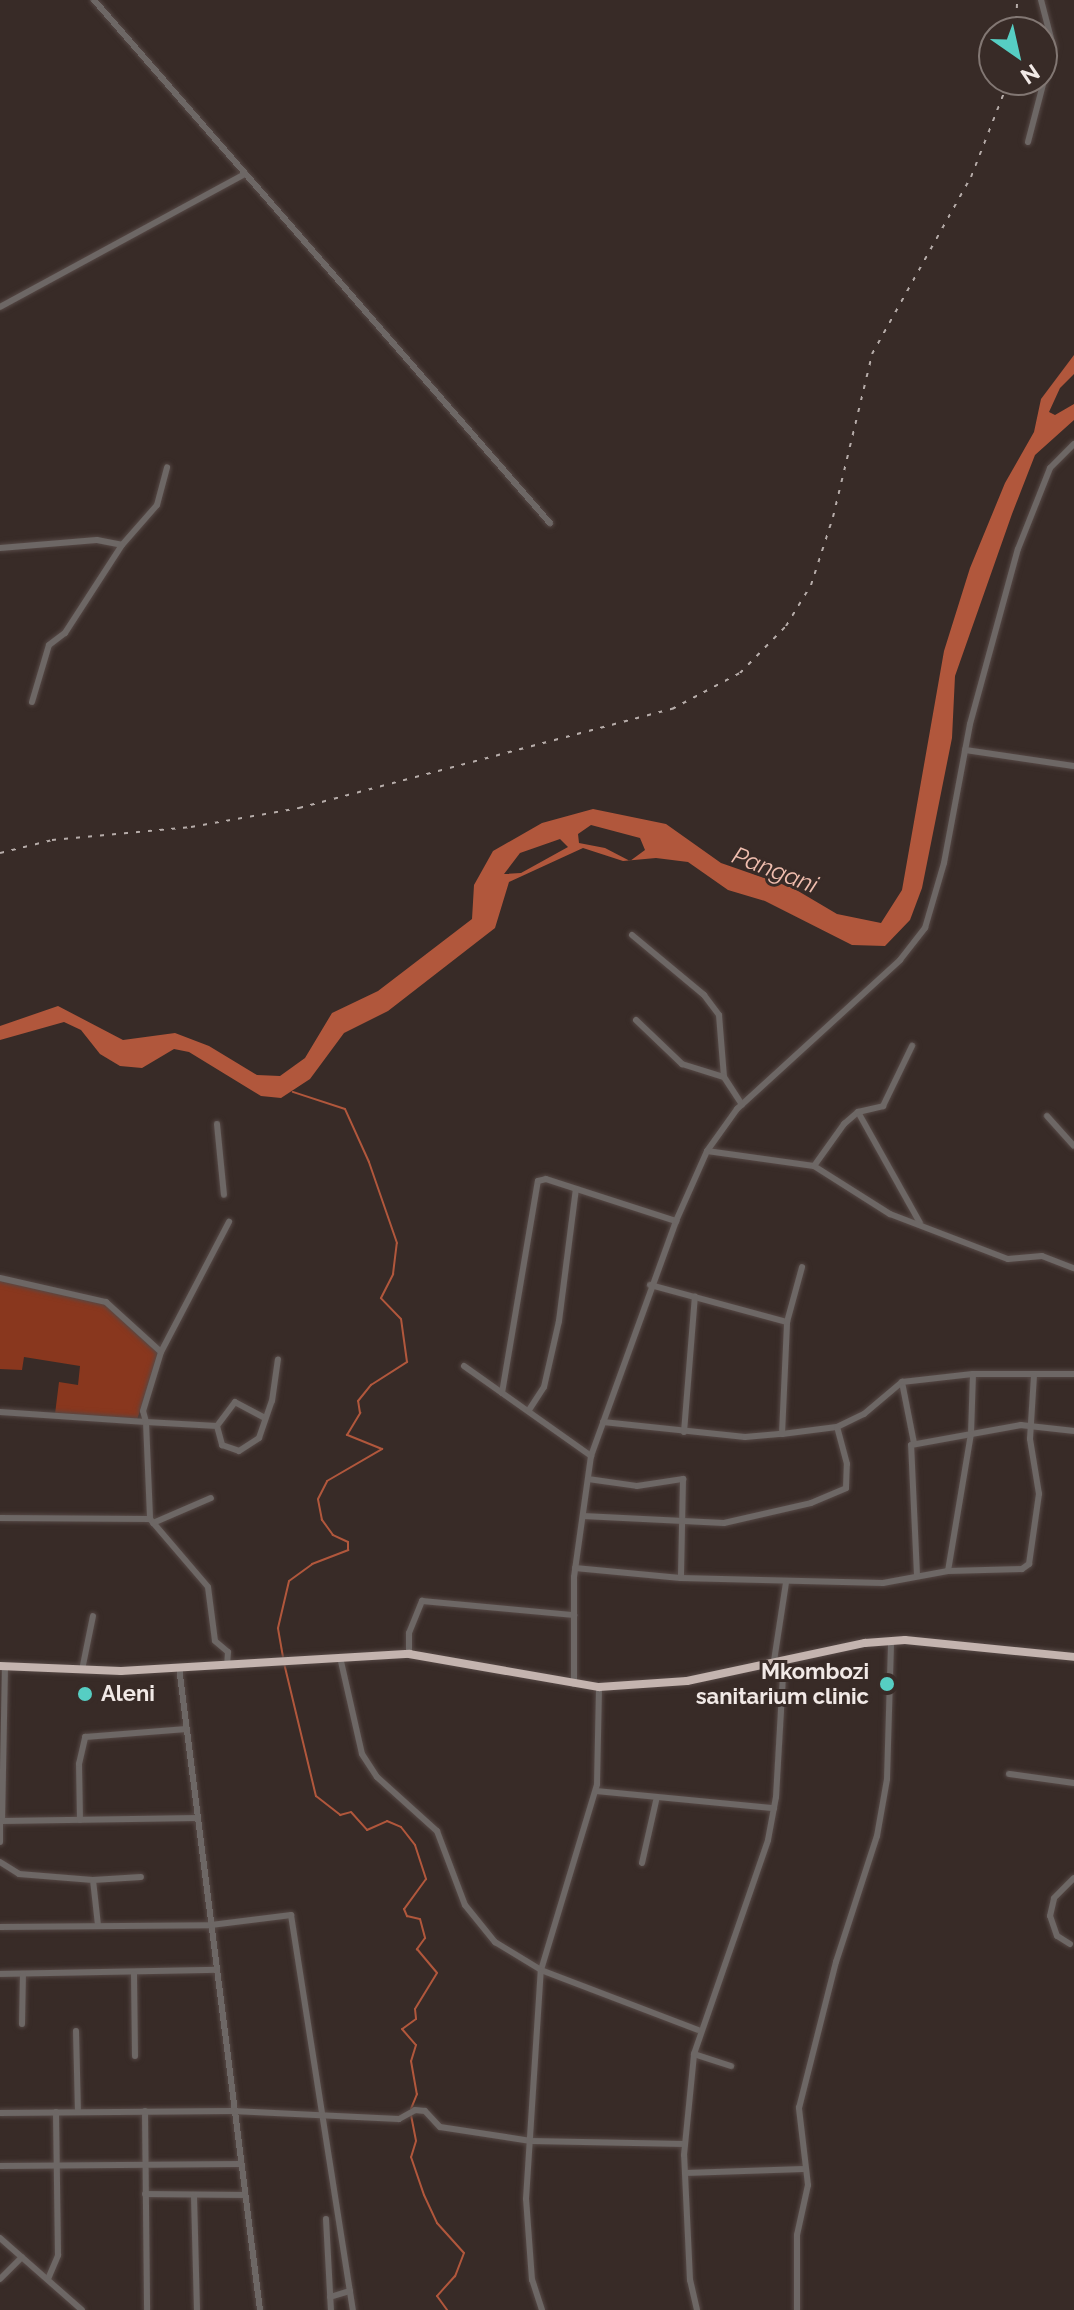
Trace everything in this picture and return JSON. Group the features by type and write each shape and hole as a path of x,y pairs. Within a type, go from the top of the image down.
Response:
{"highway":[{"path":"2,1666 82,1670 409,1654 574,1686 599,1687 687,1681 779,1660 891,1642 1074,1657"}],"street":[{"path":"94,0 550,523"},
{"path":"1028,142 1053,46 1041,0"},
{"path":"0,307 245,174"},
{"path":"574,1686 575,1568 591,1456 650,1285 707,1151 742,1105 900,960 925,928 965,750 1032,507 1050,468 1074,444"},
{"path":"32,702 49,645 65,633 122,545 157,505 167,467"},
{"path":"0,548 97,540 122,545"},
{"path":"965,750 1074,766"},
{"path":"632,935 704,995 719,1015 724,1077 742,1105"},
{"path":"636,1020 682,1064 724,1077"},
{"path":"814,1166 823,1146 858,1112 883,1106 912,1046"},
{"path":"858,1112 920,1223"},
{"path":"1047,1116 1074,1146"},
{"path":"217,1124 224,1195"},
{"path":"707,1151 814,1166 890,1214 1008,1259 1042,1256 1074,1268"},
{"path":"502,1393 536,1186 546,1179 676,1221"},
{"path":"529,1410 544,1387 559,1321 576,1189"},
{"path":"227,1665 228,1652 215,1641 208,1587 152,1521 143,1411 161,1352 229,1222"},
{"path":"782,1434 787,1322 802,1267"},
{"path":"0,1278 106,1302 161,1352"},
{"path":"650,1285 787,1322"},
{"path":"684,1432 695,1296"},
{"path":"217,1426 222,1445 239,1451 259,1438 278,1359"},
{"path":"464,1366 591,1456"},
{"path":"603,1422 684,1432 782,1434 837,1427 864,1414 902,1382 973,1374 1074,1374"},
{"path":"948,1571 971,1434 973,1374"},
{"path":"575,1568 681,1578 786,1583 883,1583 948,1571 1022,1569 1029,1564 1039,1494 1031,1425 1034,1375"},
{"path":"902,1382 914,1443 909,1467 917,1575"},
{"path":"217,1426 240,1401 265,1418"},
{"path":"0,1412 217,1426"},
{"path":"914,1443 1031,1425 1074,1431"},
{"path":"583,1516 724,1523 771,1516 846,1488 847,1464 837,1427"},
{"path":"588,1479 637,1486 683,1479 685,1519 681,1578"},
{"path":"0,1518 152,1521 211,1498"},
{"path":"697,2310 690,2280 685,2173 694,2054 698,2030 752,1893 774,1808 779,1660 786,1583"},
{"path":"409,1654 409,1633 422,1601 574,1615"},
{"path":"82,1670 93,1616"},
{"path":"797,2310 797,2235 808,2185 799,2108 806,2068 877,1836 887,1779 891,1642"},
{"path":"340,1657 362,1754 377,1777 437,1831 465,1905 495,1942 541,1970 698,2030"},
{"path":"0,1842 2,1666"},
{"path":"179,1667 257,2309"},
{"path":"542,2310 532,2280 526,2199 541,1970 596,1791 599,1687"},
{"path":"80,1820 79,1764 85,1737 187,1729"},
{"path":"1009,1774 1074,1783"},
{"path":"596,1791 650,1795 656,1801 749,1802 774,1808"},
{"path":"642,1863 656,1801"},
{"path":"1,1821 198,1818"},
{"path":"0,1862 19,1874 93,1880 141,1877"},
{"path":"1070,1944 1057,1936 1050,1916 1054,1898 1074,1878"},
{"path":"93,1880 98,1925"},
{"path":"0,1927 211,1925 291,1915 325,2115 353,2310"},
{"path":"0,1974 134,1974 216,1970"},
{"path":"22,2024 23,1974"},
{"path":"134,1974 135,2056"},
{"path":"76,2031 78,2112"},
{"path":"694,2054 731,2066"},
{"path":"145,2111 147,2310"},
{"path":"0,2113 233,2111 399,2119 425,2111 440,2127 531,2141 685,2144"},
{"path":"48,2279 58,2255 56,2112"},
{"path":"0,2166 240,2164"},
{"path":"685,2173 804,2169"},
{"path":"145,2194 243,2195"},
{"path":"194,2196 197,2310"},
{"path":"326,2219 331,2310"},
{"path":"0,2238 82,2310"},
{"path":"0,2279 22,2257"},
{"path":"330,2297 350,2291"}],"shaded area":[{"path":"1074,355 1074,374 1060,388 1049,412 1055,415 1074,404 1074,420 1035,455 1012,514 955,676 952,738 922,888 910,920 885,946 852,945 765,901 728,890 688,862 656,858 631,860 645,850 640,838 591,825 578,834 579,843 605,848 629,860 623,861 583,848 509,882 495,928 388,1011 344,1033 310,1079 281,1098 261,1096 189,1052 174,1049 142,1068 120,1066 100,1054 81,1030 64,1022 0,1040 0,1026 58,1006 123,1040 175,1033 209,1046 257,1075 280,1076 305,1058 332,1013 378,991 472,919 474,885 493,851 542,823 593,809 666,824 721,863 793,888 837,914 881,923 902,890 944,651 970,568 1005,483 1034,432 1041,399","holes":["560,839 568,847 521,873 504,874 520,853"]},
{"path":"0,1280 105,1304 159,1354 137,1420 55,1414 59,1382 78,1385 80,1366 24,1357 22,1370 0,1369"}],"waterway":[{"path":"283,1657 278,1628 289,1581 312,1564 348,1550 348,1542 333,1535 322,1520 318,1499 327,1481 382,1449 347,1435 360,1413 358,1401 371,1385 407,1362 401,1319 381,1298 393,1274 397,1243 369,1162 345,1109 293,1092"},
{"path":"284,1663 316,1796 340,1815 351,1812 367,1830 387,1821 401,1827 415,1845 426,1879 404,1909 407,1916 420,1919 425,1938 417,1949 437,1973 415,2009 416,2019 402,2029 416,2045 411,2061 417,2094 411,2109"},
{"path":"411,2115 416,2141 411,2157 424,2195 437,2223 464,2253 455,2276 437,2296 447,2310"}],"railway":[{"path":"1016,16 1017,0"},
{"path":"0,853 52,840 191,827 299,808 672,709 740,673 786,626 811,585 833,517 872,354 971,177 1003,96"}],"place":[{"name":"Mkombozi sanitarium clinic","path":"887,1684"},
{"name":"Aleni","path":"85,1694"}],"water label":[{"name":"Pangani","path":"775,870"}]}
